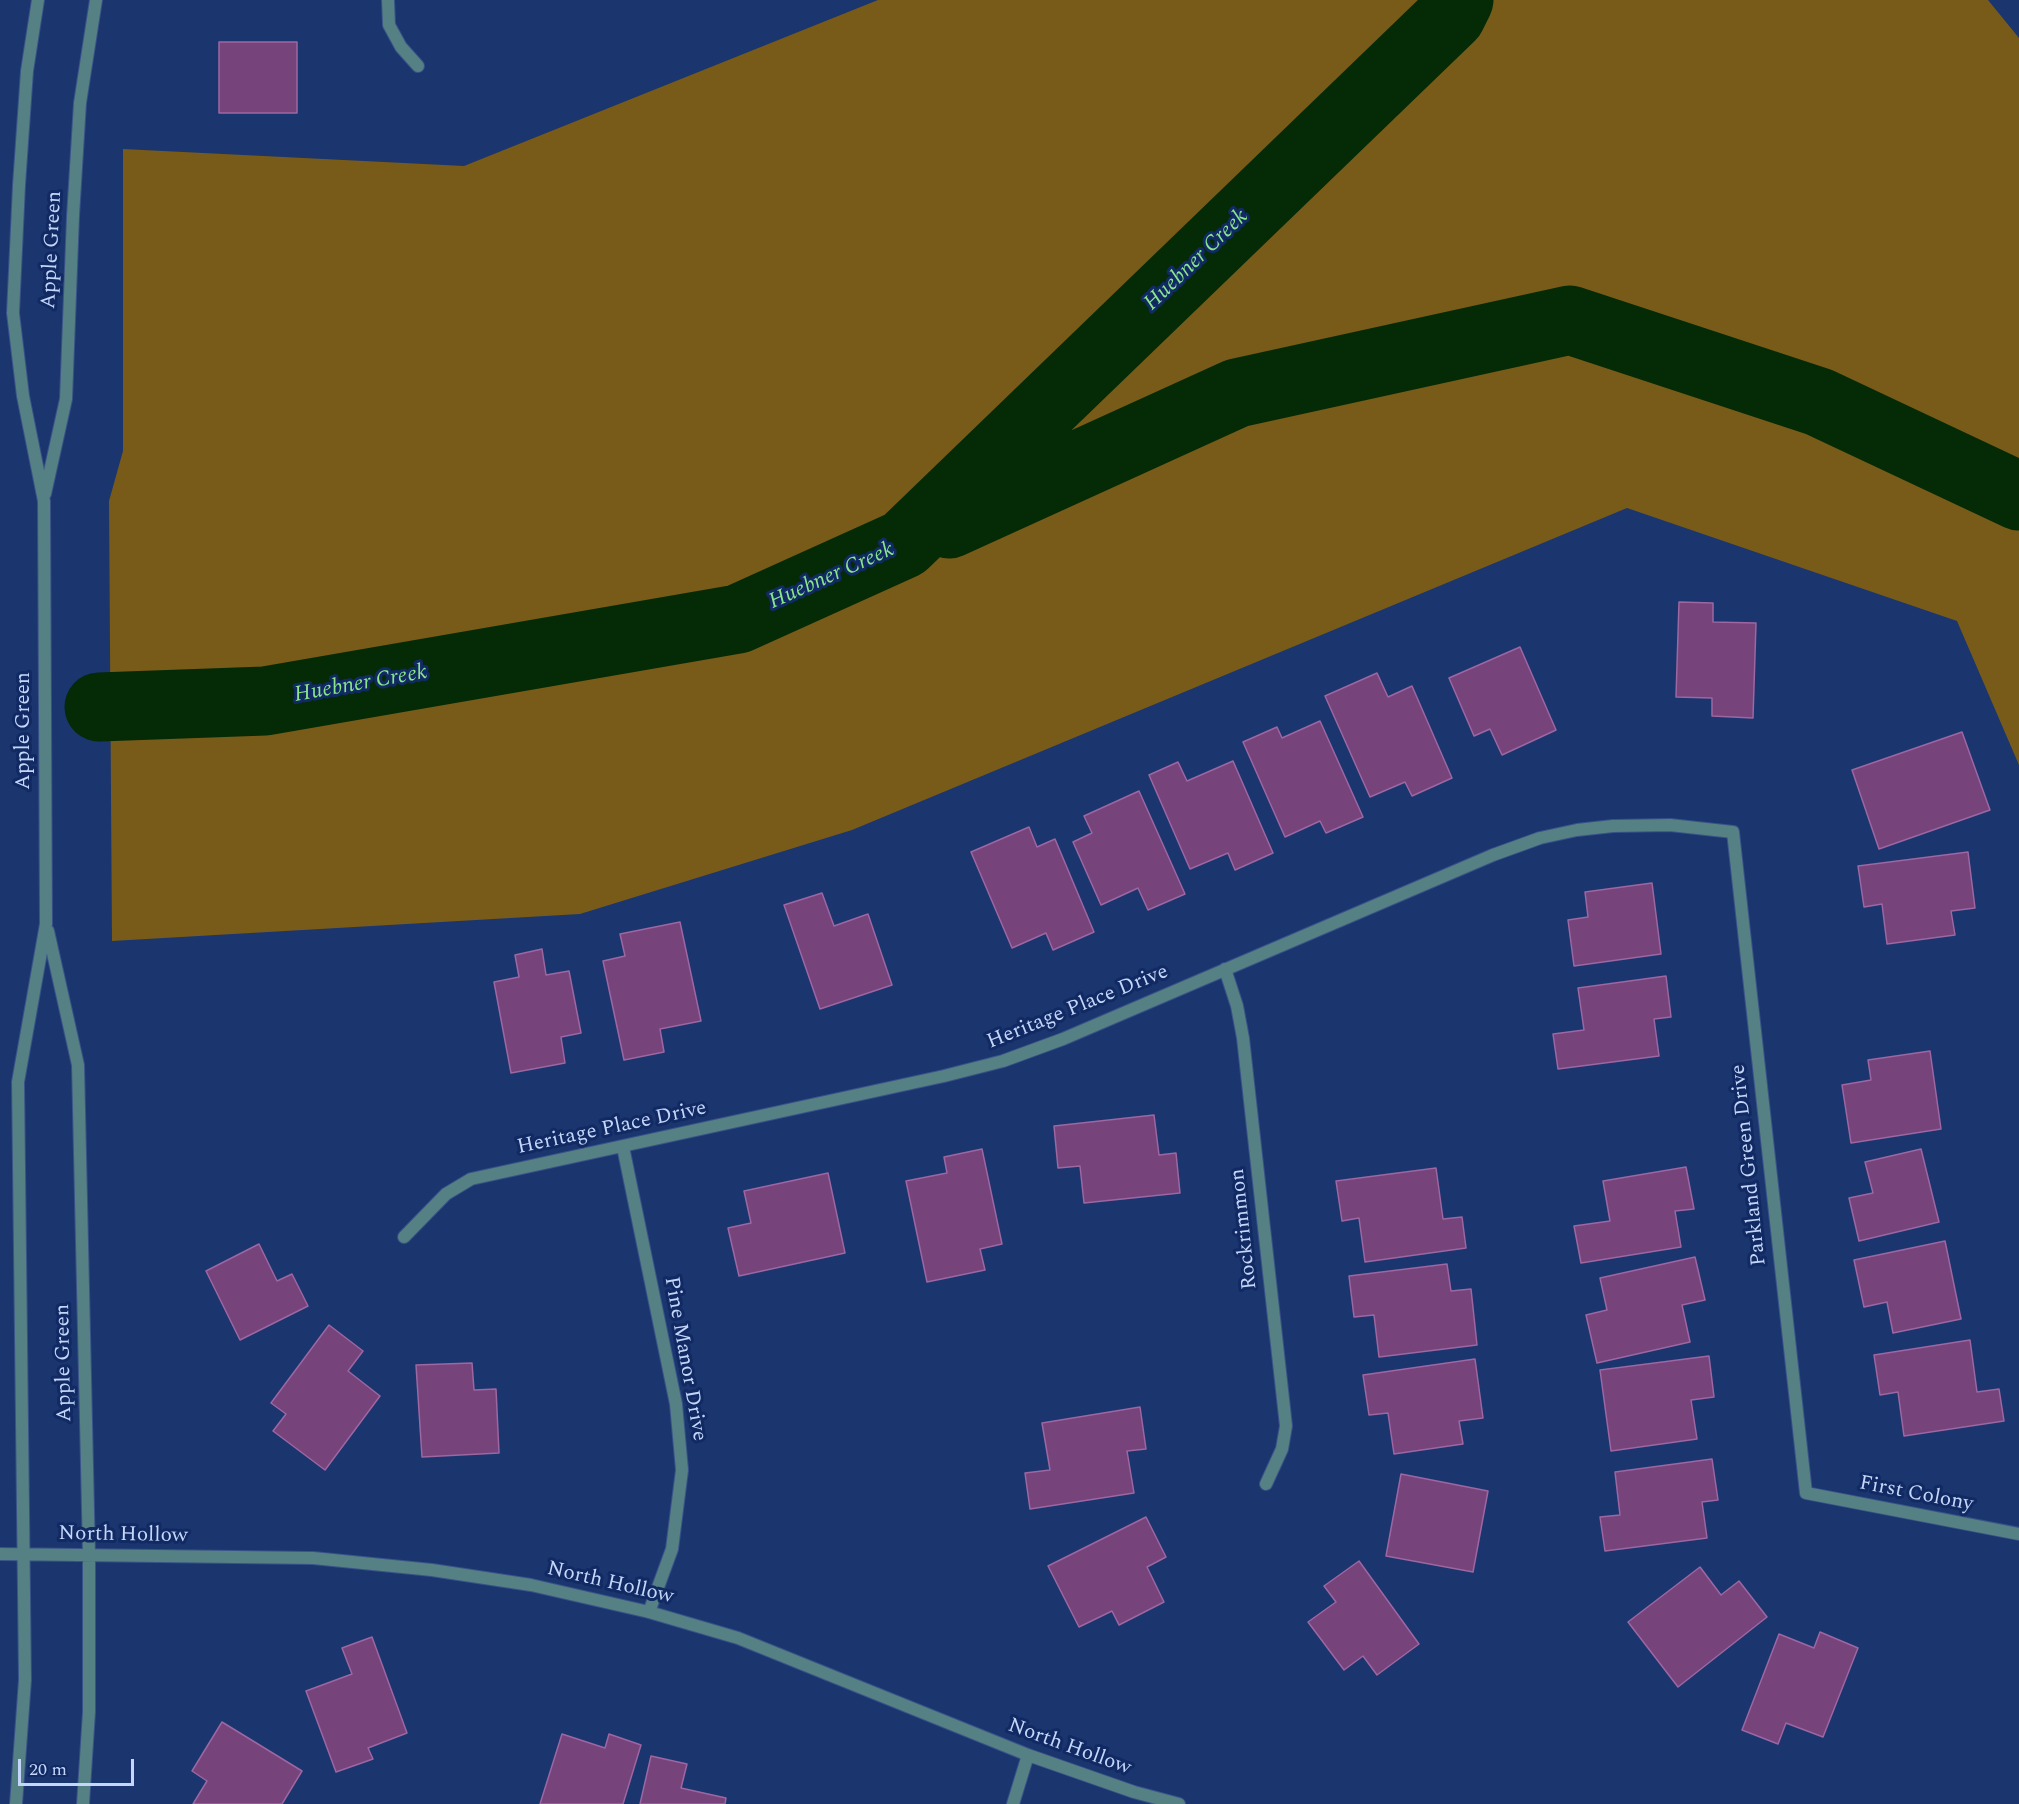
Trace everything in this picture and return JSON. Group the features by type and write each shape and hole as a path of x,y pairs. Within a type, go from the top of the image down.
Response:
{"street":[{"name":"Apple Green","path":"16,1804 26,1680 18,1082 46,924 44,501 24,396 13,313 27,71 38,0"},
{"name":"Apple Green","path":"44,501 66,399 80,103 96,0"},
{"path":"388,0 389,25 401,47 418,66"},
{"name":"Heritage Place Drive","path":"404,1237 446,1194 471,1179 944,1076 1003,1061 1063,1039 1493,855 1540,838 1577,830 1613,826 1670,825 1733,832"},
{"name":"Parkland Green Drive","path":"1733,832 1806,1493"},
{"name":"Apple Green","path":"46,924 78,1065 89,1555 89,1712 83,1804"},
{"name":"Rockrimmon","path":"1225,969 1237,1006 1243,1038 1287,1426 1282,1449 1266,1484"},
{"name":"Pine Manor Drive","path":"623,1147 676,1404 682,1470 672,1549 649,1612"},
{"name":"First Colony","path":"1806,1493 2019,1534"},
{"name":"North Hollow","path":"0,1554 313,1558 432,1570 531,1586 649,1612 738,1638 1028,1755 1134,1792 1179,1804"},
{"path":"1013,1804 1028,1755"}],"shaded area":[{"path":"878,0 1988,0 2019,38 2019,765 1957,621 1627,508 852,830 580,914 112,941 109,501 123,451 123,149 464,166"}],"building":[{"path":"219,42 297,42 297,113 219,113"},
{"path":"1679,602 1713,603 1713,622 1756,623 1753,718 1712,716 1712,698 1676,697"},
{"path":"1520,647 1556,730 1502,755 1490,729 1474,736 1449,678"},
{"path":"1377,673 1388,697 1412,686 1452,778 1412,796 1405,782 1370,797 1325,696"},
{"path":"1320,721 1363,817 1326,833 1320,821 1285,837 1243,742 1277,727 1282,738"},
{"path":"1962,732 1990,810 1879,849 1852,770"},
{"path":"1233,761 1273,853 1235,870 1228,853 1190,869 1149,775 1178,762 1187,781"},
{"path":"1139,791 1185,894 1148,910 1138,888 1101,905 1073,842 1092,833 1084,816"},
{"path":"1029,827 1037,847 1055,839 1094,932 1053,950 1046,933 1012,948 971,852"},
{"path":"1968,852 1975,908 1951,911 1955,935 1887,944 1882,904 1864,907 1858,866"},
{"path":"1652,883 1661,954 1574,966 1568,920 1588,917 1585,892"},
{"path":"822,893 834,926 868,914 892,985 820,1009 784,905"},
{"path":"680,922 701,1021 660,1029 664,1052 624,1060 603,961 625,956 620,934"},
{"path":"542,949 546,975 569,971 581,1033 561,1037 565,1063 511,1073 494,982 519,977 515,955"},
{"path":"1666,976 1671,1017 1654,1019 1659,1056 1558,1069 1553,1034 1584,1030 1578,988"},
{"path":"1930,1051 1941,1129 1851,1143 1842,1085 1871,1080 1868,1060"},
{"path":"1154,1115 1159,1155 1176,1153 1180,1193 1084,1203 1080,1166 1058,1168 1054,1126"},
{"path":"982,1149 1002,1244 980,1249 985,1270 927,1282 906,1181 947,1173 944,1157"},
{"path":"1921,1149 1939,1222 1859,1241 1849,1198 1873,1193 1865,1162"},
{"path":"1686,1167 1694,1209 1675,1211 1681,1247 1581,1263 1574,1226 1610,1221 1603,1181"},
{"path":"1436,1168 1443,1219 1462,1217 1466,1248 1365,1262 1359,1218 1342,1221 1336,1181"},
{"path":"828,1173 845,1253 739,1276 728,1228 751,1223 744,1191"},
{"path":"1945,1241 1961,1319 1893,1333 1887,1302 1864,1307 1854,1260"},
{"path":"259,1244 277,1281 292,1274 308,1306 240,1340 206,1271"},
{"path":"1695,1257 1705,1300 1682,1305 1690,1342 1597,1363 1586,1315 1607,1310 1600,1278"},
{"path":"1447,1264 1451,1291 1471,1289 1477,1345 1379,1357 1374,1315 1354,1317 1349,1276"},
{"path":"329,1325 363,1351 348,1371 380,1396 325,1470 273,1431 286,1414 271,1403"},
{"path":"1970,1340 1977,1392 1999,1389 2004,1421 1904,1436 1898,1392 1880,1395 1874,1355"},
{"path":"1709,1356 1714,1397 1691,1400 1697,1439 1611,1451 1600,1370"},
{"path":"1475,1359 1483,1418 1459,1421 1463,1444 1394,1454 1388,1413 1369,1415 1363,1375"},
{"path":"472,1363 474,1390 496,1389 499,1453 422,1457 416,1365"},
{"path":"1140,1407 1146,1449 1127,1451 1134,1493 1030,1509 1025,1473 1050,1470 1042,1423"},
{"path":"1712,1459 1718,1500 1702,1502 1707,1538 1605,1551 1600,1517 1620,1515 1615,1472"},
{"path":"1401,1474 1488,1491 1473,1572 1386,1556"},
{"path":"1146,1517 1166,1557 1147,1567 1164,1602 1119,1625 1112,1611 1079,1627 1048,1566"},
{"path":"1359,1561 1419,1644 1377,1675 1363,1656 1344,1670 1308,1622 1336,1602 1324,1586"},
{"path":"1700,1567 1721,1595 1739,1581 1767,1617 1678,1687 1628,1622"},
{"path":"1820,1632 1858,1648 1823,1737 1786,1723 1778,1744 1742,1730 1779,1634 1814,1648"},
{"path":"372,1637 407,1733 368,1748 373,1759 336,1772 306,1691 352,1674 342,1648"},
{"path":"222,1722 302,1771 282,1804 193,1804 207,1781 192,1771"},
{"path":"562,1734 605,1748 609,1734 641,1745 623,1804 540,1804"},
{"path":"651,1756 687,1764 681,1788 726,1798 725,1804 640,1804"}],"waterway":[{"name":"Huebner Creek","path":"99,707 265,701 738,619 904,544 1451,16 1459,0"},
{"path":"949,524 1237,393 1570,320 1819,402 2019,496"}]}
